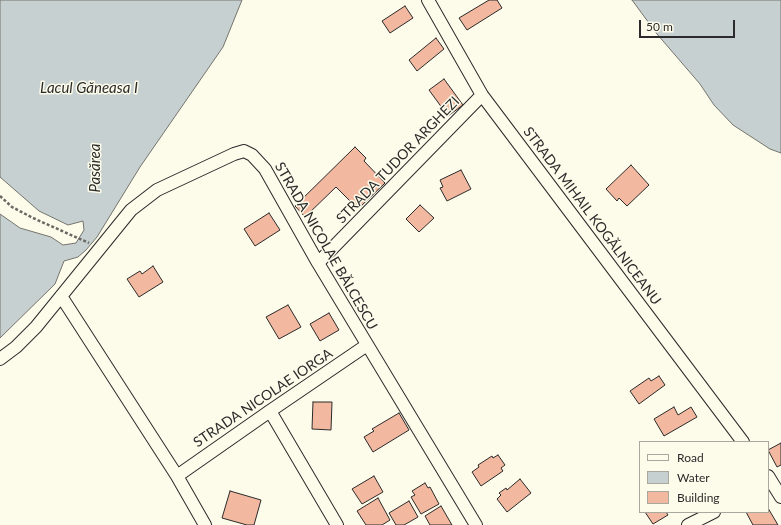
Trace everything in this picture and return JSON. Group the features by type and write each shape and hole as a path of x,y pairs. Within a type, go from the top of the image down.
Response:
{"street":[{"name":"STRADA MIHAIL KOGĂLNICEANU","path":"428,0 482,95 742,441"},
{"name":"STRADA TUDOR ARGHEZI","path":"318,263 482,95"},
{"name":"STRADA NICOLAE BĂLCESCU","path":"61,296 103,247 131,210 157,190 234,154 244,151 252,155 265,169 318,263 476,525"},
{"path":"0,359 36,327 61,296 177,476 205,525"},
{"name":"STRADA NICOLAE IORGA","path":"177,476 368,345"},
{"path":"270,411 336,525"},
{"path":"772,480 781,497"},
{"path":"688,525 712,513"}],"path":[{"path":"0,196 12,206 33,218 94,245"}],"water":[{"name":"Lacul Găneasa I","path":"0,0 242,0 223,47 140,167 97,237 78,257 64,261 55,284 0,338 0,214 20,228 51,237 63,245 76,243 84,230 83,221 68,225 39,211 0,177"},
{"path":"632,0 781,0 781,153 770,149 733,125 714,105 700,84 657,34"}],"building":[{"path":"489,0 497,0 502,8 467,30 459,18"},
{"path":"405,6 413,18 390,33 382,21"},
{"path":"436,38 444,49 417,71 409,60"},
{"path":"444,79 463,105 448,116 429,90"},
{"path":"355,147 366,158 364,161 385,183 358,209 336,187 305,217 295,206"},
{"path":"631,165 649,185 627,206 619,198 617,201 606,189"},
{"path":"461,170 471,189 447,201 440,188 443,187 440,180"},
{"path":"420,205 434,218 419,232 406,219"},
{"path":"269,213 280,230 255,246 244,229"},
{"path":"153,266 163,282 139,297 127,279 140,271 142,274"},
{"path":"288,305 301,327 279,339 266,317"},
{"path":"329,313 339,330 320,341 310,324"},
{"path":"659,376 665,385 639,404 630,391 649,378 651,381"},
{"path":"313,402 332,402 331,430 312,429"},
{"path":"674,407 678,415 691,407 697,417 664,436 654,419"},
{"path":"399,413 409,430 373,452 364,437 374,431 372,429"},
{"path":"781,443 781,465 777,467 769,449"},
{"path":"498,455 505,465 501,468 503,471 481,486 472,472 479,467 478,465 492,456 493,458"},
{"path":"374,476 383,492 362,504 352,489"},
{"path":"520,479 531,493 507,512 497,499 501,495 499,493 506,488 507,490"},
{"path":"425,483 428,488 430,487 439,504 421,514 411,497 415,495 412,491"},
{"path":"230,491 261,500 254,525 247,525 222,518"},
{"path":"378,498 390,520 382,525 366,525 357,511"},
{"path":"409,501 418,517 404,525 396,525 389,513"},
{"path":"441,506 452,525 430,525 425,516"},
{"path":"769,510 778,525 753,525 747,513 769,513"},
{"path":"646,513 667,513 668,515 653,524"}],"water label":[{"name":"Pasărea","path":"95,168"}]}
